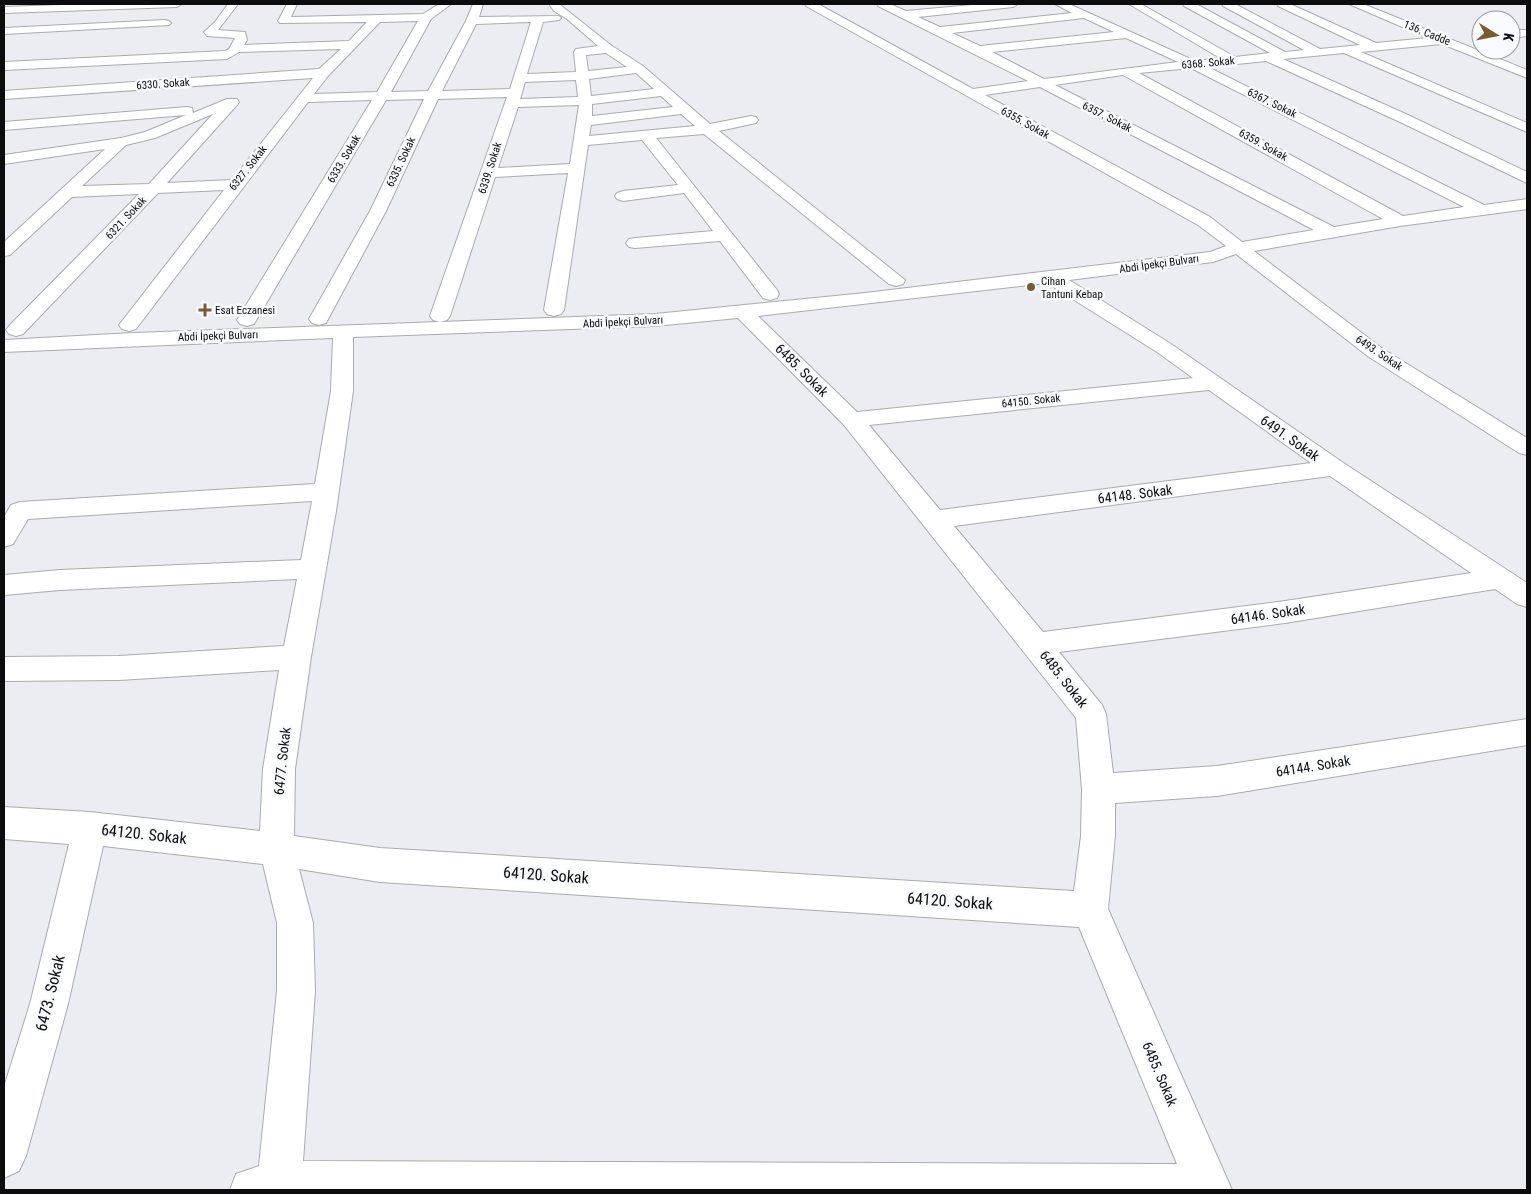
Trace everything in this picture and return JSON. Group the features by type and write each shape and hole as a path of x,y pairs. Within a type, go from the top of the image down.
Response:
{"street":[{"path":"4,10 71,5 177,4"},
{"path":"4,66 227,55 233,52 241,34 211,34 210,32 219,24 233,4"},
{"path":"292,4 284,21 426,17"},
{"name":"6333. Sokak","path":"247,320 382,96 426,17 446,4"},
{"name":"6335. Sokak","path":"331,326 378,211 433,95 472,22 478,4"},
{"path":"554,4 608,49 639,69 684,110 896,280"},
{"name":"6355. Sokak","path":"810,4 1204,221 1236,248"},
{"name":"6357. Sokak","path":"882,4 978,50 1331,232"},
{"path":"904,15 1012,4"},
{"name":"6367. Sokak","path":"1060,4 1128,34 1327,130 1480,210"},
{"path":"1134,4 1234,61"},
{"path":"1188,4 1284,56"},
{"path":"1229,5 1247,4"},
{"path":"1282,4 1372,46"},
{"name":"136. Cadde","path":"1354,4 1527,74"},
{"name":"136. Cadde","path":"1372,4 1471,42"},
{"path":"59,92 101,43 139,5"},
{"path":"1229,5 1319,53"},
{"path":"472,22 515,15 538,18 571,17"},
{"path":"938,31 1087,15"},
{"name":"6339. Sokak","path":"440,316 514,98 538,18"},
{"name":"6327. Sokak","path":"129,325 323,73 357,41 376,19"},
{"path":"4,31 176,22"},
{"path":"978,50 1128,34"},
{"name":"6368. Sokak","path":"970,93 1125,71 1446,40"},
{"path":"203,42 350,46"},
{"path":"554,310 585,121 580,52 608,49"},
{"path":"1345,49 1527,128"},
{"path":"1268,58 1403,118 1527,178"},
{"path":"520,78 583,76 639,69"},
{"name":"6359. Sokak","path":"1125,71 1400,221"},
{"name":"6330. Sokak","path":"4,95 323,73"},
{"path":"263,91 297,75"},
{"path":"30,156 64,121 90,89"},
{"path":"303,98 433,95 585,101 665,92"},
{"name":"6321. Sokak","path":"10,330 154,188 240,99 214,109"},
{"path":"4,126 214,109"},
{"path":"7,166 30,156 121,142 150,135 214,109"},
{"path":"585,121 684,110"},
{"path":"582,141 707,128 752,120"},
{"path":"646,135 770,294"},
{"path":"4,251 121,142"},
{"path":"488,173 576,168"},
{"path":"66,192 235,185"},
{"path":"623,196 689,188"},
{"name":"Abdi İpekçi Bulvarı","path":"10,330 247,320 331,326 654,320 744,313 1054,278 1212,257 1236,248 1331,232 1527,204"},
{"path":"636,243 725,235"},
{"name":"Abdi İpekçi Bulvarı","path":"4,346 331,326 440,316 631,307 770,294 1199,246 1236,248"},
{"name":"6493. Sokak","path":"1236,248 1376,353 1527,448"},
{"name":"6491. Sokak","path":"1054,278 1164,348 1210,383 1527,597"},
{"name":"6485. Sokak","path":"744,313 852,420 1091,714 1098,789 1098,836 1090,910 1209,1188"},
{"name":"6477. Sokak","path":"270,1188 296,991 295,923 276,848 279,769 296,657 342,390 331,326"},
{"name":"64150. Sokak","path":"852,420 1210,383"},
{"name":"64148. Sokak","path":"935,520 1334,468"},
{"path":"4,538 20,511 325,492"},
{"path":"4,586 60,580 312,569"},
{"name":"64146. Sokak","path":"1036,644 1285,612 1500,578"},
{"path":"4,669 119,668 296,657"},
{"name":"64144. Sokak","path":"1098,789 1217,781 1527,732"},
{"name":"64120. Sokak","path":"4,823 90,828 276,848 380,865 1090,910"},
{"name":"6473. Sokak","path":"4,1156 48,1004 90,828"},
{"path":"270,1188 1209,1188"}],"place":[{"name":"Cihan Tantuni Kebap","path":"1031,287"},
{"name":"Esat Eczanesi","path":"205,310"}]}
